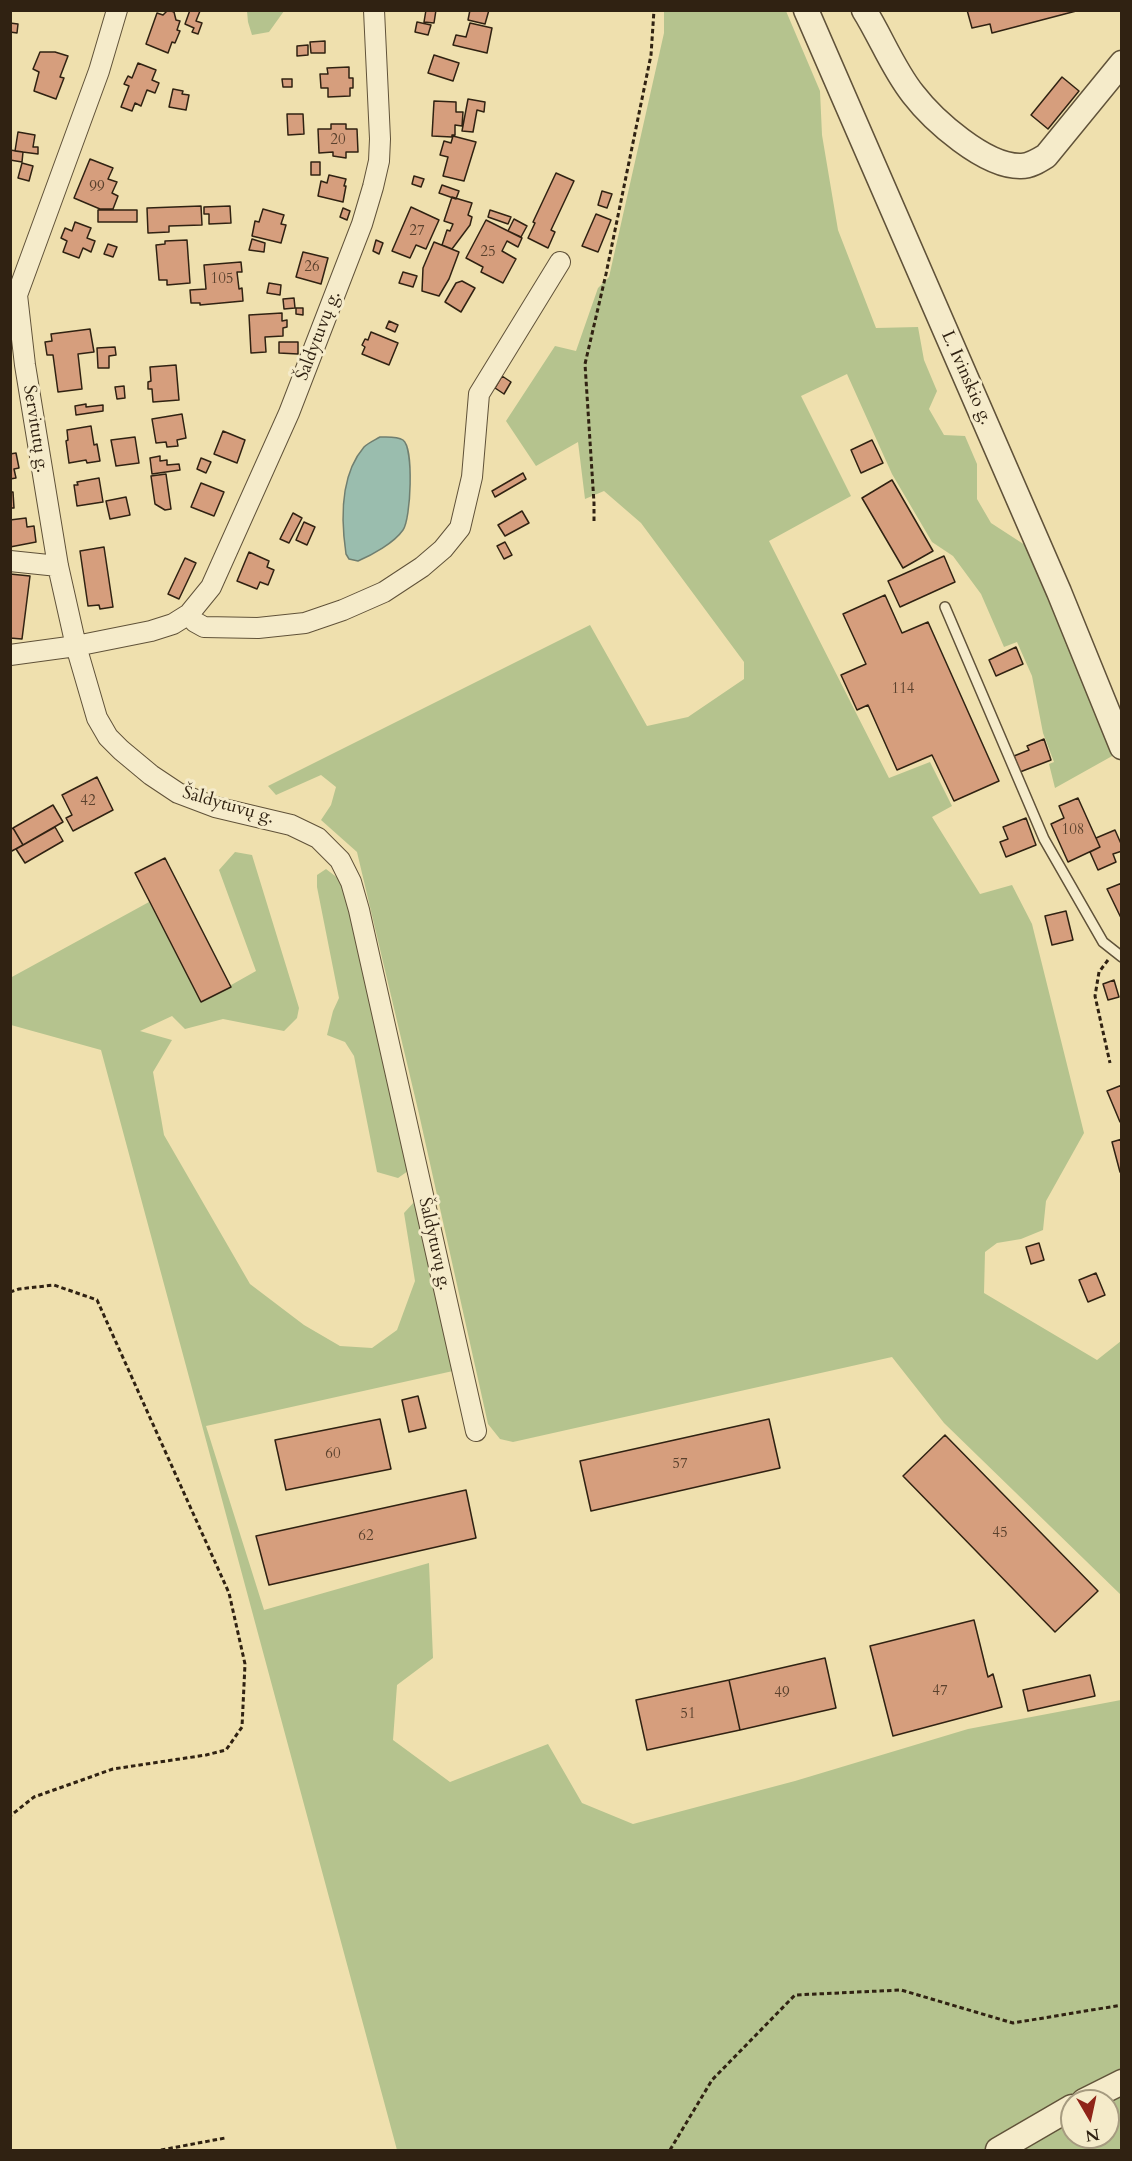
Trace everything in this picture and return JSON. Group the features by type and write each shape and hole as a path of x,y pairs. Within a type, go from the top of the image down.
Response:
{"street":[{"name":"Servitutų g.","path":"76,646 18,362 17,295 99,70 117,10"},
{"name":"Šaldytuvų g.","path":"374,10 380,139 374,188 289,413 211,587 189,614 173,624 151,631 76,646 97,718 108,737 151,775 178,793 215,807 291,825 318,838 340,860 351,882 362,921 476,1431"},
{"name":"L. Ivinskio g.","path":"806,10 1059,592 1122,747"},
{"path":"864,10 911,92 923,106 969,144 1001,163 1021,166 1035,163 1046,156 1122,63"},
{"path":"189,614 195,622 204,627 258,628 305,623 384,592 422,567 443,549 460,528 470,487 479,394 560,261"},
{"path":"10,561 58,566"},
{"path":"10,655 76,646"},
{"path":"1108,2089 1122,2082"},
{"path":"998,2151 1060,2114"}],"lane":[{"path":"945,607 1044,839 1103,942 1118,954"}],"path":[{"path":"594,521 585,364 649,67 654,10"},
{"path":"1110,1063 1095,996 1098,972 1118,954"},
{"path":"10,1292 54,1286 97,1300 229,1593 245,1664 243,1727 226,1750 113,1769 34,1797 10,1816"},
{"path":"669,2151 712,2080 795,1995 901,1990 1013,2023 1122,2005"},
{"path":"160,2151 225,2138"}],"green space":[{"path":"247,10 284,11 269,32 252,35"},
{"path":"664,11 786,11 820,91 822,135 838,230 876,328 918,327 924,360 937,391 929,409 944,435 965,436 977,464 977,499 991,523 1028,547 1114,755 1055,788 1049,764 1054,762 1043,733 1032,676 1017,642 1004,647 981,594 953,556 932,542 892,474 847,374 801,396 851,496 769,541 889,778 930,762 952,806 932,817 980,894 1012,885 1032,924 1084,1133 1046,1201 1043,1230 1021,1239 997,1243 985,1252 984,1293 1097,1360 1121,1341 1121,1595 944,1423 892,1357 513,1442 500,1439 488,1424 419,1114 357,852 321,820 331,805 336,787 321,775 276,795 268,786 590,625 647,726 688,717 744,679 744,662 641,523 604,491 585,499 578,442 536,466 506,421 555,346 576,351 598,288 609,277 664,33"},
{"path":"235,852 252,855 299,1008 297,1018 284,1031 223,1019 185,1029 172,1016 140,1031 172,1040 153,1072 164,1135 250,1284 304,1325 340,1346 372,1348 397,1330 415,1281 404,1213 415,1201 453,1371 206,1426 264,1610 429,1563 433,1658 397,1685 393,1740 450,1782 548,1744 582,1803 633,1824 795,1781 968,1729 1121,1700 1121,2150 397,2150 101,1050 11,1025 10,978 149,902 201,1002 256,971 219,870"},
{"path":"326,869 339,879 348,903 408,1171 398,1178 377,1172 354,1056 345,1042 327,1035 339,998 317,887 317,875"}],"shaded area":[{"path":"380,437 401,439 406,446 410,469 408,512 406,523 399,535 382,548 358,561 349,559 346,554 343,513 346,484 356,458 364,447"}],"building":[{"path":"168,10 174,12 176,20 180,21 177,30 180,31 168,53 146,44 157,13 163,15"},
{"path":"190,10 200,11 196,21 202,23 198,34 192,32 194,28 185,24"},
{"path":"426,10 436,10 434,23 424,22"},
{"path":"470,10 489,10 485,24 468,20"},
{"path":"967,10 1080,10 992,33 990,24 972,28"},
{"path":"417,22 431,25 428,35 415,32"},
{"path":"10,23 18,24 17,33 10,32"},
{"path":"470,23 492,28 487,53 453,45 456,35 466,37"},
{"path":"325,41 325,53 311,53 310,42"},
{"path":"308,45 308,55 297,56 297,46"},
{"path":"40,52 55,52 68,56 60,77 64,78 56,99 34,91 39,72 33,69"},
{"path":"434,55 459,63 453,81 428,73"},
{"path":"138,63 156,70 152,80 159,83 155,93 147,90 141,106 135,103 132,111 121,107 129,86 124,84 128,76 132,78"},
{"path":"349,67 349,78 353,78 350,96 328,97 328,88 321,88 320,74 328,74 327,68"},
{"path":"1062,77 1079,91 1048,129 1031,115"},
{"path":"282,79 292,79 292,87 283,87"},
{"path":"173,89 189,95 186,110 169,107"},
{"path":"468,99 485,102 484,112 477,110 473,132 462,131"},
{"path":"434,101 456,102 456,112 463,112 462,126 455,125 455,135 452,137 432,136"},
{"path":"287,114 303,114 304,134 288,135"},
{"path":"331,124 346,124 346,129 357,129 358,152 346,152 346,158 333,156 333,152 319,153 318,129 331,129"},
{"path":"18,132 35,135 33,147 38,147 38,154 15,151"},
{"path":"453,136 476,142 464,181 443,176 448,157 440,155 444,141 451,143"},
{"path":"10,150 23,152 22,162 10,160"},
{"path":"90,159 113,168 108,179 117,182 112,193 118,196 113,209 100,209 74,198"},
{"path":"311,162 320,162 320,175 311,175"},
{"path":"22,163 33,166 29,181 18,178"},
{"path":"556,173 574,181 551,230 555,232 548,248 528,238"},
{"path":"329,175 346,179 343,202 318,196 321,181 327,183"},
{"path":"414,176 424,179 421,187 412,184"},
{"path":"442,185 459,191 456,199 439,193"},
{"path":"602,191 612,194 607,208 598,205"},
{"path":"452,197 472,203 468,215 472,217 470,225 452,249 442,245 447,230 450,231 453,224 444,221"},
{"path":"201,206 202,225 169,226 169,232 148,233 147,208"},
{"path":"230,206 231,223 209,224 209,214 204,214 204,207"},
{"path":"411,207 439,220 426,249 416,245 410,258 392,251"},
{"path":"343,208 350,211 347,220 340,217"},
{"path":"263,209 284,215 281,224 286,225 281,243 252,236 255,221 259,222"},
{"path":"98,210 137,210 137,222 98,222"},
{"path":"490,210 511,217 508,224 488,217"},
{"path":"596,214 611,220 598,252 582,246"},
{"path":"514,219 527,226 521,237 508,231"},
{"path":"486,220 522,238 518,247 507,241 502,251 516,259 503,283 481,272 483,267 466,258"},
{"path":"75,222 91,228 87,238 95,241 91,252 83,248 79,258 63,252 67,241 61,238 65,228 72,231"},
{"path":"252,239 265,243 264,252 249,250"},
{"path":"187,240 190,283 167,285 167,280 159,280 156,245 165,244 165,241"},
{"path":"376,240 383,243 379,254 373,251"},
{"path":"434,242 459,252 449,279 439,296 422,291 423,268"},
{"path":"108,244 117,247 113,257 104,254"},
{"path":"303,252 328,258 321,284 296,277"},
{"path":"241,262 242,272 237,272 243,301 200,305 200,303 191,303 190,290 206,289 204,265"},
{"path":"403,272 417,276 413,287 399,283"},
{"path":"462,281 475,288 461,312 445,302 456,283"},
{"path":"269,283 281,285 280,295 267,293"},
{"path":"294,298 295,308 284,309 283,299"},
{"path":"296,308 303,308 303,315 296,314"},
{"path":"282,313 282,321 287,320 287,327 283,328 283,336 265,337 266,352 251,353 249,315"},
{"path":"389,321 398,325 395,332 386,328"},
{"path":"90,329 94,352 78,354 82,389 58,392 53,355 47,355 45,342 52,341 51,334"},
{"path":"371,332 398,343 389,365 362,354 365,347 362,345 365,339 368,340"},
{"path":"279,342 298,342 298,354 279,353"},
{"path":"115,347 116,355 109,356 109,368 98,368 97,348"},
{"path":"176,365 179,400 153,402 152,389 148,389 148,382 151,381 150,367"},
{"path":"502,376 511,382 504,394 495,388"},
{"path":"124,386 125,398 117,399 115,387"},
{"path":"86,404 86,407 103,405 103,411 76,415 75,406"},
{"path":"182,414 186,438 177,440 178,446 167,447 166,442 156,443 152,419"},
{"path":"91,426 94,445 97,444 100,461 87,463 86,460 69,463 67,430"},
{"path":"223,431 245,440 237,463 214,454"},
{"path":"135,437 139,463 116,466 111,440"},
{"path":"872,440 883,463 861,473 851,450"},
{"path":"16,453 19,468 14,469 16,478 10,479 10,454"},
{"path":"160,456 160,461 167,460 167,465 179,464 180,470 152,474 150,458"},
{"path":"201,458 211,462 206,473 197,469"},
{"path":"523,473 526,479 495,497 492,491"},
{"path":"166,474 171,509 165,510 155,504 151,476"},
{"path":"99,478 103,502 77,506 74,485 78,485 77,482"},
{"path":"892,480 933,551 903,568 862,498"},
{"path":"201,483 224,492 214,516 191,507"},
{"path":"10,492 13,492 14,508 10,508"},
{"path":"126,497 130,515 110,519 106,501"},
{"path":"522,511 529,523 505,536 498,525"},
{"path":"293,513 302,518 289,543 280,539"},
{"path":"26,518 27,527 34,526 36,542 10,547 10,520"},
{"path":"304,522 315,527 307,545 296,540"},
{"path":"505,542 512,555 504,559 497,546"},
{"path":"104,547 113,607 100,609 99,605 88,606 80,551"},
{"path":"249,552 269,561 267,567 274,570 268,585 260,582 257,589 237,581"},
{"path":"944,556 955,582 900,607 888,581"},
{"path":"185,558 196,563 179,599 168,594"},
{"path":"10,574 30,576 22,639 10,638"},
{"path":"885,595 902,633 928,622 999,781 954,801 932,755 897,770 868,705 857,710 841,675 866,664 843,614"},
{"path":"1016,647 1023,664 996,676 989,660"},
{"path":"1044,739 1051,760 1020,772 1014,756 1029,750 1027,746"},
{"path":"97,777 113,810 73,831 66,818 72,815 62,795"},
{"path":"1078,798 1100,847 1068,862 1051,824 1064,818 1059,806"},
{"path":"53,805 63,822 23,845 13,828"},
{"path":"1026,818 1036,845 1006,857 1000,842 1008,839 1003,827"},
{"path":"55,827 63,841 25,863 16,849"},
{"path":"13,828 23,845 10,852 10,830"},
{"path":"1115,830 1122,851 1113,854 1116,862 1098,870 1090,852 1100,847 1096,838"},
{"path":"165,858 231,987 201,1002 135,873"},
{"path":"1122,883 1122,920 1107,889"},
{"path":"1066,911 1073,940 1052,945 1045,916"},
{"path":"1114,980 1119,997 1108,1000 1103,984"},
{"path":"1122,1085 1122,1121 1120,1122 1107,1091"},
{"path":"1122,1139 1122,1172 1120,1172 1112,1142"},
{"path":"1039,1243 1044,1260 1031,1264 1026,1247"},
{"path":"1096,1273 1105,1295 1088,1302 1079,1280"},
{"path":"418,1396 426,1428 409,1432 402,1400"},
{"path":"380,1419 391,1469 286,1490 275,1440"},
{"path":"769,1419 780,1468 591,1511 580,1461"},
{"path":"945,1435 1098,1591 1055,1632 903,1476"},
{"path":"466,1490 476,1538 269,1585 256,1536"},
{"path":"974,1620 988,1677 993,1674 1002,1707 893,1736 870,1646"},
{"path":"825,1658 836,1708 740,1730 729,1680"},
{"path":"1090,1675 1095,1696 1028,1711 1023,1690"},
{"path":"729,1680 740,1730 647,1750 636,1700"}]}
